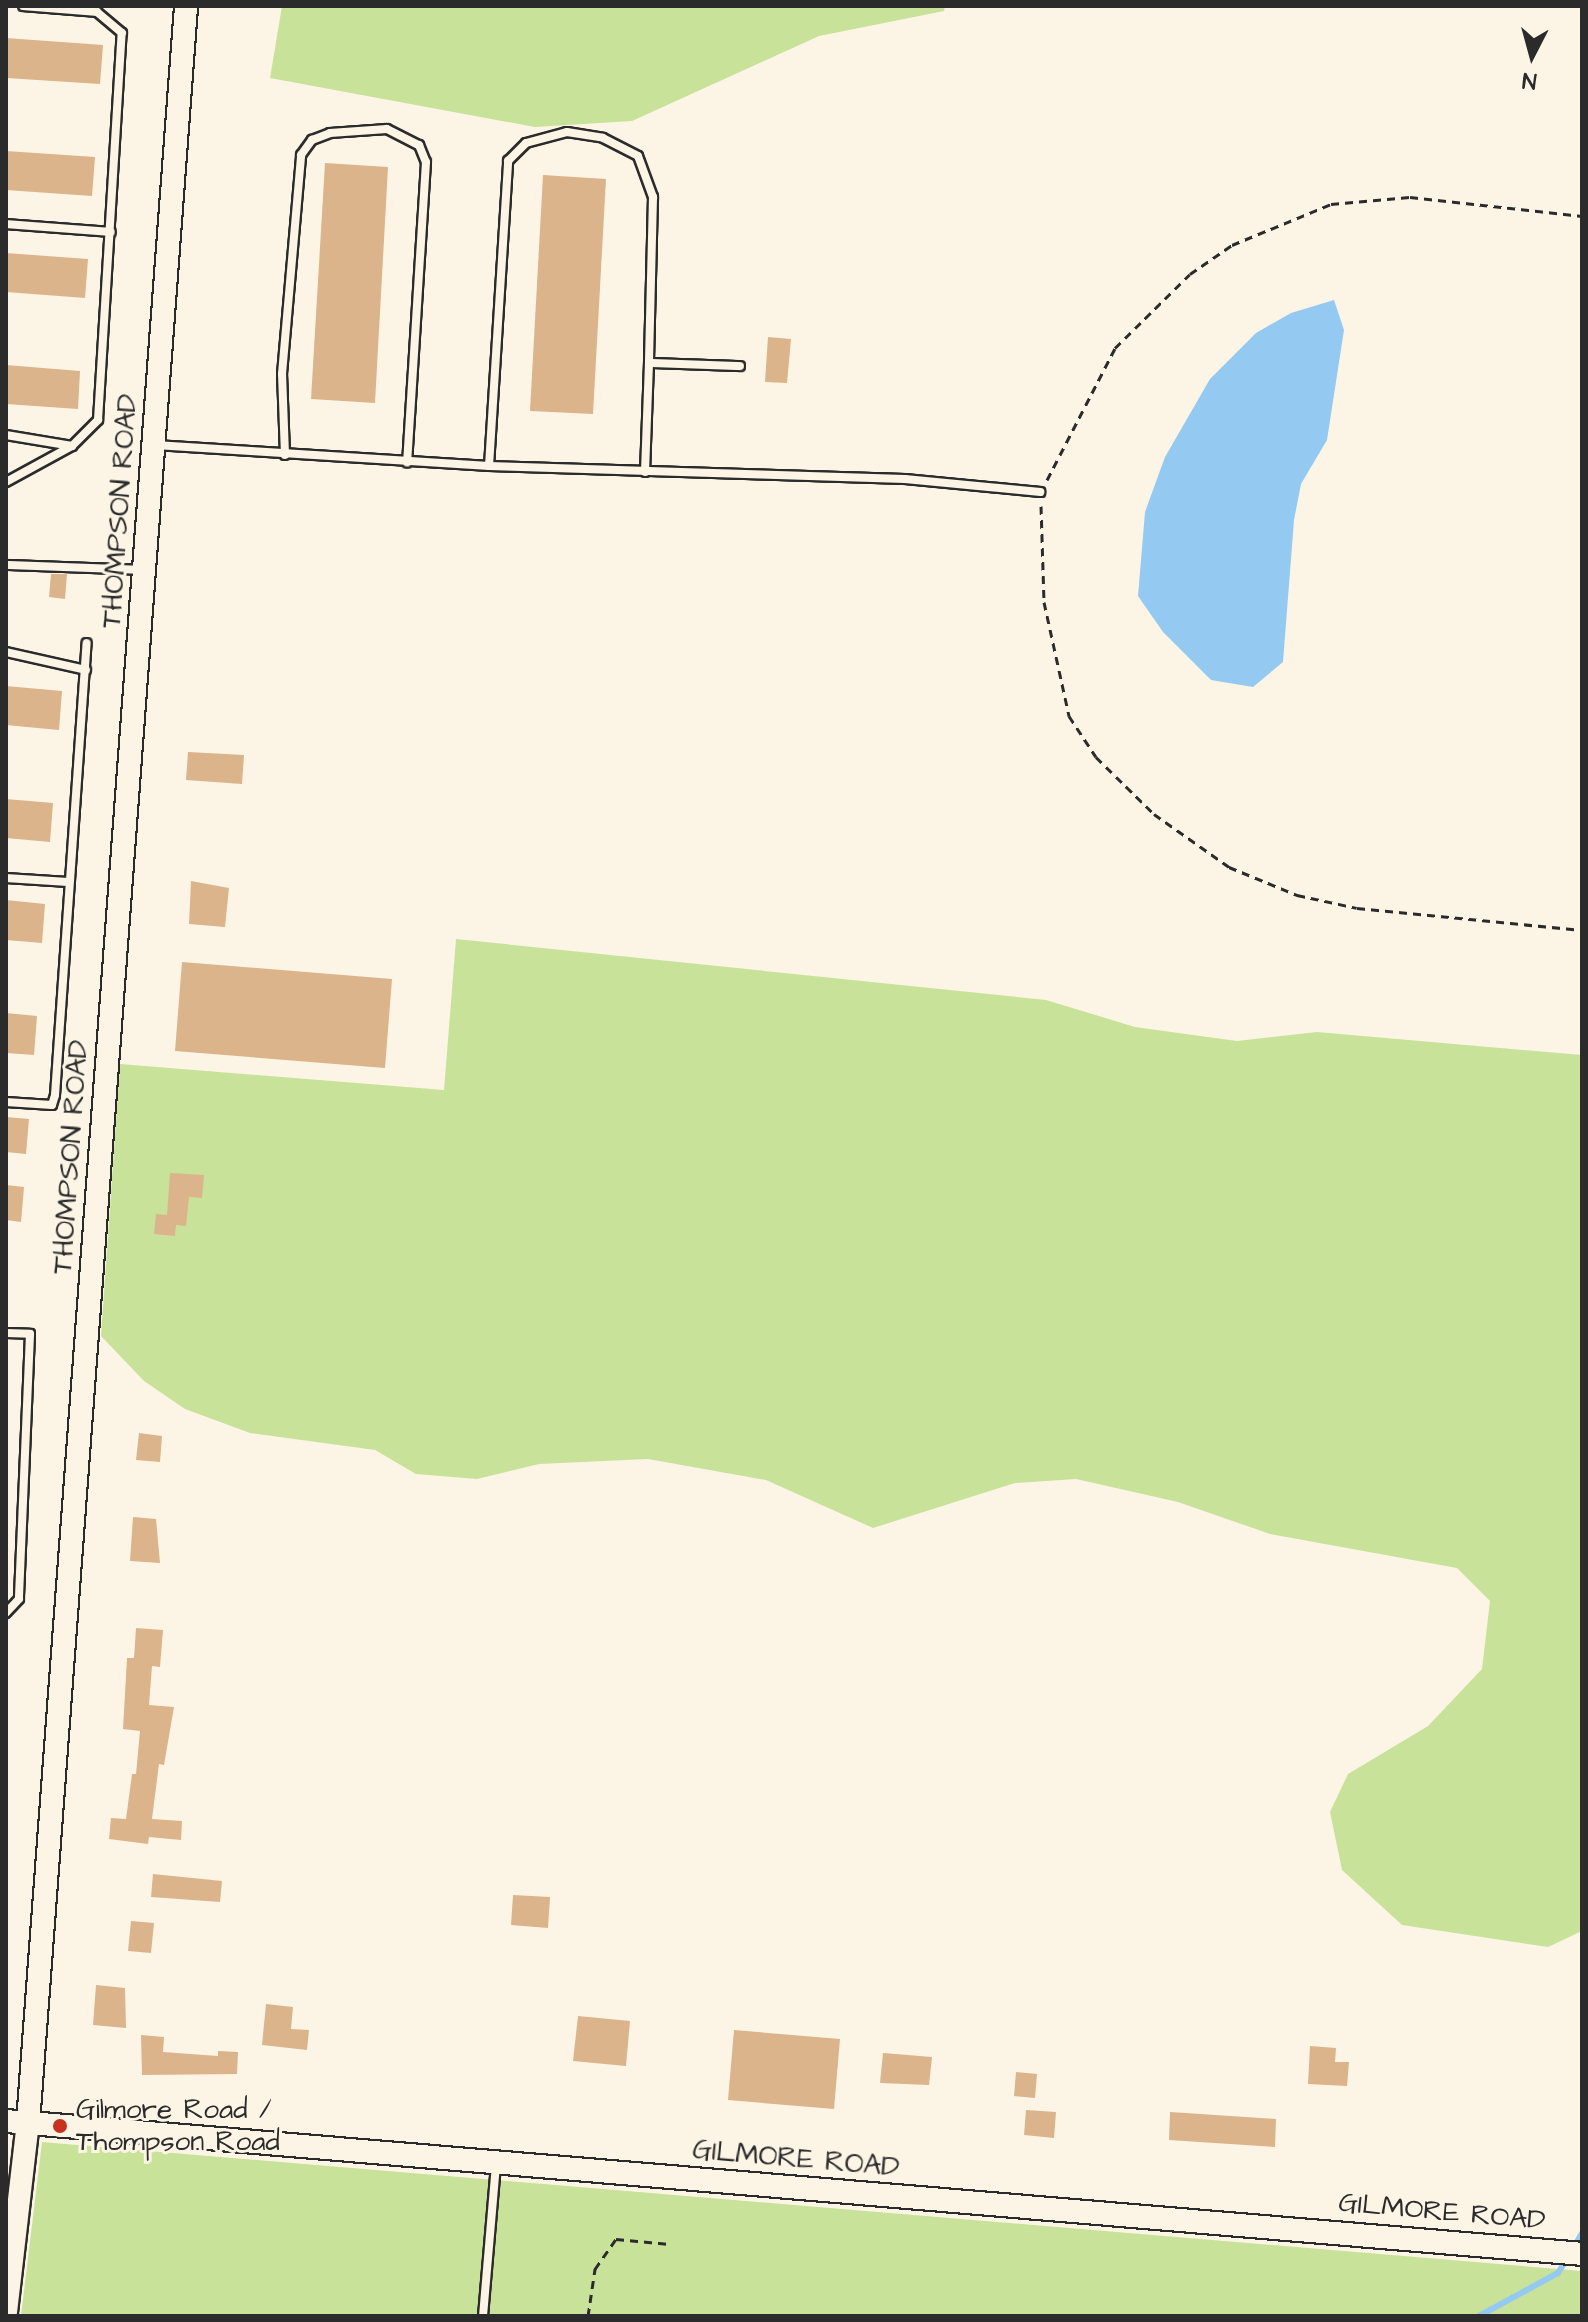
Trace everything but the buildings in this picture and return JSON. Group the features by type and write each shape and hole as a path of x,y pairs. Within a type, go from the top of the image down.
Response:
{"main road":[{"name":"THOMPSON ROAD","path":"6,2312 17,2122 146,570 186,6"},
{"name":"GILMORE ROAD","path":"17,2122 1582,2254"}],"lane":[{"path":"6,482 72,446 98,420 122,33 97,12 23,6"},
{"path":"285,455 282,374 301,155 312,140 330,133 387,129 419,145 426,162 407,462"},
{"path":"489,466 508,161 526,143 567,132 603,138 638,156 653,197 645,472"},
{"path":"6,224 111,232"},
{"path":"649,363 740,366"},
{"path":"6,435 72,446"},
{"path":"155,445 489,466 905,479 1040,492"},
{"path":"6,565 146,570"},
{"path":"6,1102 52,1105 55,1095 87,643"},
{"path":"6,652 86,670"},
{"path":"6,878 68,882"},
{"path":"6,1333 30,1334 19,1599 6,1613"},
{"path":"483,2316 496,2164"}],"path":[{"path":"1582,216 1410,197 1331,204 1232,245 1179,283 1115,348 1040,492 1044,602 1069,716 1096,757 1154,814 1229,867 1297,895 1357,908 1582,930"},
{"path":"588,2316 595,2269 616,2239 670,2244"}],"green space":[{"path":"282,6 945,6 944,11 819,36 632,121 535,127 270,78"},
{"path":"456,939 1046,1000 1135,1027 1237,1041 1317,1032 1582,1055 1582,1931 1548,1947 1402,1925 1342,1870 1330,1812 1348,1774 1428,1726 1482,1669 1490,1601 1457,1568 1270,1534 1178,1502 1076,1479 1015,1483 873,1528 766,1480 648,1459 539,1464 477,1479 416,1474 375,1450 250,1433 185,1409 144,1381 101,1336 120,1064 444,1090"},
{"path":"42,2142 1582,2271 1582,2316 21,2316"}],"water":[{"path":"1334,300 1344,330 1327,440 1301,484 1294,520 1283,662 1253,687 1211,680 1163,632 1138,596 1145,512 1165,457 1210,379 1256,333 1291,313"}],"waterway":[{"path":"1574,2247 1582,2233"},
{"path":"1479,2316 1558,2273 1568,2257"}],"place":[{"name":"Gilmore Road / Thompson Road","path":"60,2126"}]}
